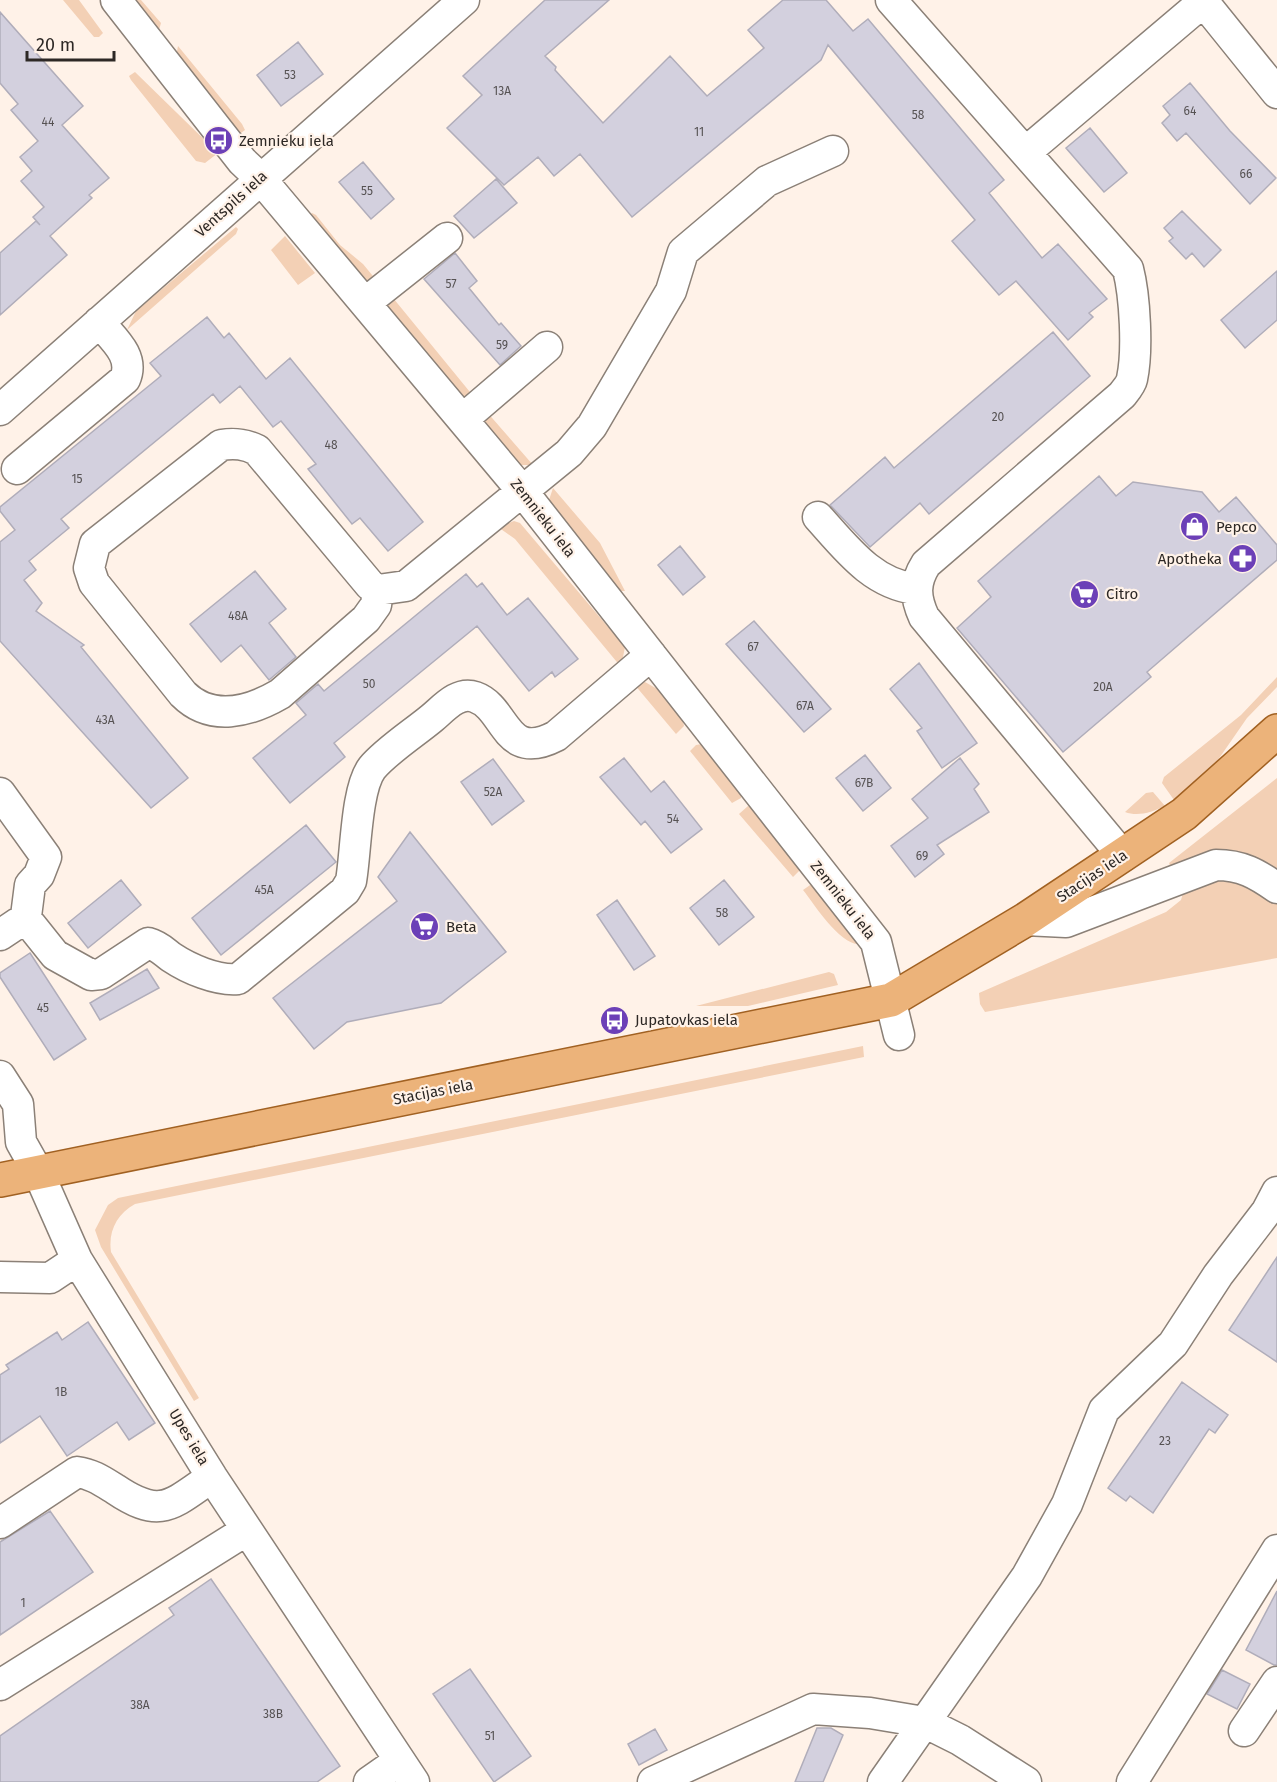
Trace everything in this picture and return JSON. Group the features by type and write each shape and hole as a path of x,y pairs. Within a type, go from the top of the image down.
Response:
{"main road":[{"name":"Stacijas iela","path":"0,1180 39,1174 878,1002 1025,920 1123,856 1184,814 1277,731"}],"street":[{"name":"Zemnieku iela","path":"117,0 242,161 260,178 523,492 876,942 878,1002 899,1035"},
{"name":"Ventspils iela","path":"0,410 464,0"},
{"path":"891,0 1128,269 1133,291 1132,381 1122,395 926,564 919,576 916,589 924,617 1123,856"},
{"path":"1026,152 1202,1 1277,93"},
{"path":"378,590 376,604 366,619 280,694 264,703 237,712 214,711 195,705 183,694 94,583 89,568 95,544 221,445 232,443 257,450 370,585 378,590 406,586 569,453 592,426 671,291 683,252 767,181 833,151"},
{"path":"365,303 447,238"},
{"path":"16,469 125,379 129,370 128,359 99,322"},
{"path":"463,419 547,347"},
{"path":"819,517 861,566 894,583 916,589"},
{"path":"13,929 31,925 55,956 91,975 101,974 148,943 159,946 185,965 226,980 238,979 345,891 351,881 361,800 371,769 454,699 473,696 481,699 515,738 526,744 546,741 556,736 651,655"},
{"path":"0,793 46,857 39,875 30,885 13,929"},
{"path":"1025,920 1066,922 1216,865 1233,865 1252,871 1277,888"},
{"name":"Upes iela","path":"0,1076 18,1104 21,1142 39,1174 77,1260 212,1477 406,1771"},
{"path":"883,1782 1027,1576 1067,1504 1104,1410 1173,1344 1218,1275 1267,1211 1277,1192"},
{"path":"0,1277 50,1278 77,1260"},
{"path":"0,1522 77,1472 98,1478 140,1505 155,1508 168,1505 212,1477"},
{"path":"0,1685 248,1530"},
{"path":"1132,1782 1277,1550"},
{"path":"1244,1731 1277,1682"},
{"path":"653,1782 813,1708 870,1713 924,1722 978,1750 1026,1782"},
{"path":"369,1782 406,1771"}],"shaded area":[{"path":"63,0 79,0 103,33 99,37 94,37"},
{"path":"131,0 141,0 161,23 159,30"},
{"path":"178,46 245,130 241,133 176,57"},
{"path":"135,72 218,153 205,163 196,161 131,80 129,76"},
{"path":"312,213 340,245 363,264 377,281 368,285 308,217"},
{"path":"236,227 238,229 236,234 127,330 136,311"},
{"path":"285,236 315,273 298,285 271,250"},
{"path":"389,293 474,397 467,403 384,309"},
{"path":"486,411 533,465 515,465 476,422"},
{"path":"553,488 600,543 625,591 621,591 554,512 548,503"},
{"path":"514,521 520,523 625,647 621,667 515,539 498,527"},
{"path":"1277,677 1277,687 1247,718 1211,770 1174,800 1162,783 1164,777 1241,715"},
{"path":"645,682 659,690 683,721 684,726 676,734 634,684"},
{"path":"702,744 741,793 741,798 732,803 690,751 696,745"},
{"path":"1277,778 1277,872 1249,857 1237,855 1213,856 1171,868 1169,863"},
{"path":"1153,792 1165,806 1145,813 1125,812 1146,793"},
{"path":"748,806 756,807 802,868 793,877 739,814"},
{"path":"1221,878 1246,881 1277,903 1277,958 985,1012 980,1004 979,993 1166,912 1181,900 1183,893"},
{"path":"813,883 864,943 856,944 848,941 822,916 803,890"},
{"path":"829,972 834,974 838,985 748,1006 696,1006"},
{"path":"863,1046 864,1057 135,1204 123,1213 115,1224 110,1244 111,1252 199,1398 194,1401 101,1247 95,1230 108,1205 118,1198"}],"building":[{"path":"545,0 609,0 545,56 603,123 670,56 707,96 764,48 748,30 783,0 826,0 853,31 868,19 1004,180 989,193 1042,258 1058,244 1107,299 1089,313 1093,317 1068,340 1016,281 999,295 952,241 975,220 828,45 821,60 632,217 580,154 554,176 538,157 504,185 447,128 482,95 463,76"},
{"path":"0,12 83,106 62,125 109,178 89,195 92,198 50,236 67,255 0,315 0,253 36,221 40,225 33,217 44,207 21,181 32,171 20,157 38,141 11,110 18,104 0,83"},
{"path":"298,42 323,74 281,106 257,75"},
{"path":"1190,83 1230,131 1276,178 1250,204 1186,133 1177,141 1162,123 1170,115 1163,106"},
{"path":"1090,128 1127,173 1104,192 1066,148"},
{"path":"363,162 394,199 371,219 339,182"},
{"path":"496,179 517,203 474,238 454,216"},
{"path":"1182,211 1221,250 1204,267 1192,253 1186,259 1169,241 1173,238 1164,228"},
{"path":"455,253 477,281 469,288 499,325 501,323 521,346 500,365 424,279"},
{"path":"1277,271 1277,320 1245,348 1221,320"},
{"path":"207,317 224,338 229,333 266,379 290,358 423,522 388,551 360,518 352,524 308,469 316,464 281,421 273,427 240,386 220,403 213,394 61,519 69,528 29,561 36,570 24,580 42,603 36,611 84,645 81,647 188,778 151,808 0,641 0,542 15,530 0,511 0,507 161,376 150,363"},
{"path":"1053,332 1090,376 929,514 920,503 870,547 830,505 885,457 894,468"},
{"path":"1099,476 1116,496 1133,482 1202,492 1219,512 1236,497 1277,545 1277,560 1147,672 1151,677 1063,752 957,628 991,597 978,581"},
{"path":"680,546 705,577 683,595 658,565"},
{"path":"255,571 286,609 269,623 296,657 269,680 241,645 221,662 190,624"},
{"path":"466,574 477,587 482,583 507,615 528,598 578,659 555,677 552,672 529,691 477,626 334,743 345,757 290,803 253,758 306,715 296,703 318,684 324,691"},
{"path":"754,621 831,709 804,732 726,644"},
{"path":"919,663 977,743 942,768 917,731 922,728 890,689"},
{"path":"865,755 891,788 863,811 836,778"},
{"path":"624,758 651,792 664,781 702,829 671,853 645,821 641,825 600,777"},
{"path":"960,758 979,784 974,789 989,812 937,845 944,854 915,877 891,846 928,818 912,799"},
{"path":"493,759 524,801 492,825 461,782"},
{"path":"306,825 336,862 221,955 192,918"},
{"name":"Beta","path":"410,832 506,952 441,1003 347,1022 314,1049 273,998 397,901 378,877"},
{"path":"121,880 141,905 88,948 68,923"},
{"path":"724,880 754,917 719,945 690,908"},
{"path":"617,900 655,956 634,970 597,915"},
{"path":"30,953 86,1039 54,1060 0,977 0,973"},
{"path":"147,969 159,988 100,1020 90,1003"},
{"path":"1277,1257 1277,1362 1229,1330"},
{"path":"88,1322 155,1423 129,1440 117,1422 67,1456 40,1416 0,1443 0,1375 9,1369 6,1365 57,1332 62,1340"},
{"path":"1182,1382 1228,1415 1215,1433 1209,1429 1153,1513 1130,1496 1126,1501 1108,1488"},
{"path":"50,1511 93,1572 0,1635 0,1542"},
{"path":"211,1579 340,1766 317,1782 0,1782 0,1736 174,1615 169,1608"},
{"path":"1277,1591 1277,1665 1274,1665 1246,1650"},
{"path":"470,1669 531,1756 494,1782 433,1694"},
{"path":"1222,1670 1250,1684 1237,1709 1207,1694"},
{"path":"817,1728 831,1728 843,1735 823,1782 795,1782"},
{"path":"655,1729 667,1750 639,1765 628,1744"}],"place":[{"name":"Zemnieku iela","path":"218,141"},
{"name":"Pepco","path":"1195,527"},
{"name":"Apotheka","path":"1243,559"},
{"name":"Citro","path":"1085,594"},
{"name":"Beta","path":"425,927"},
{"name":"Jupatovkas iela","path":"614,1020"}]}
